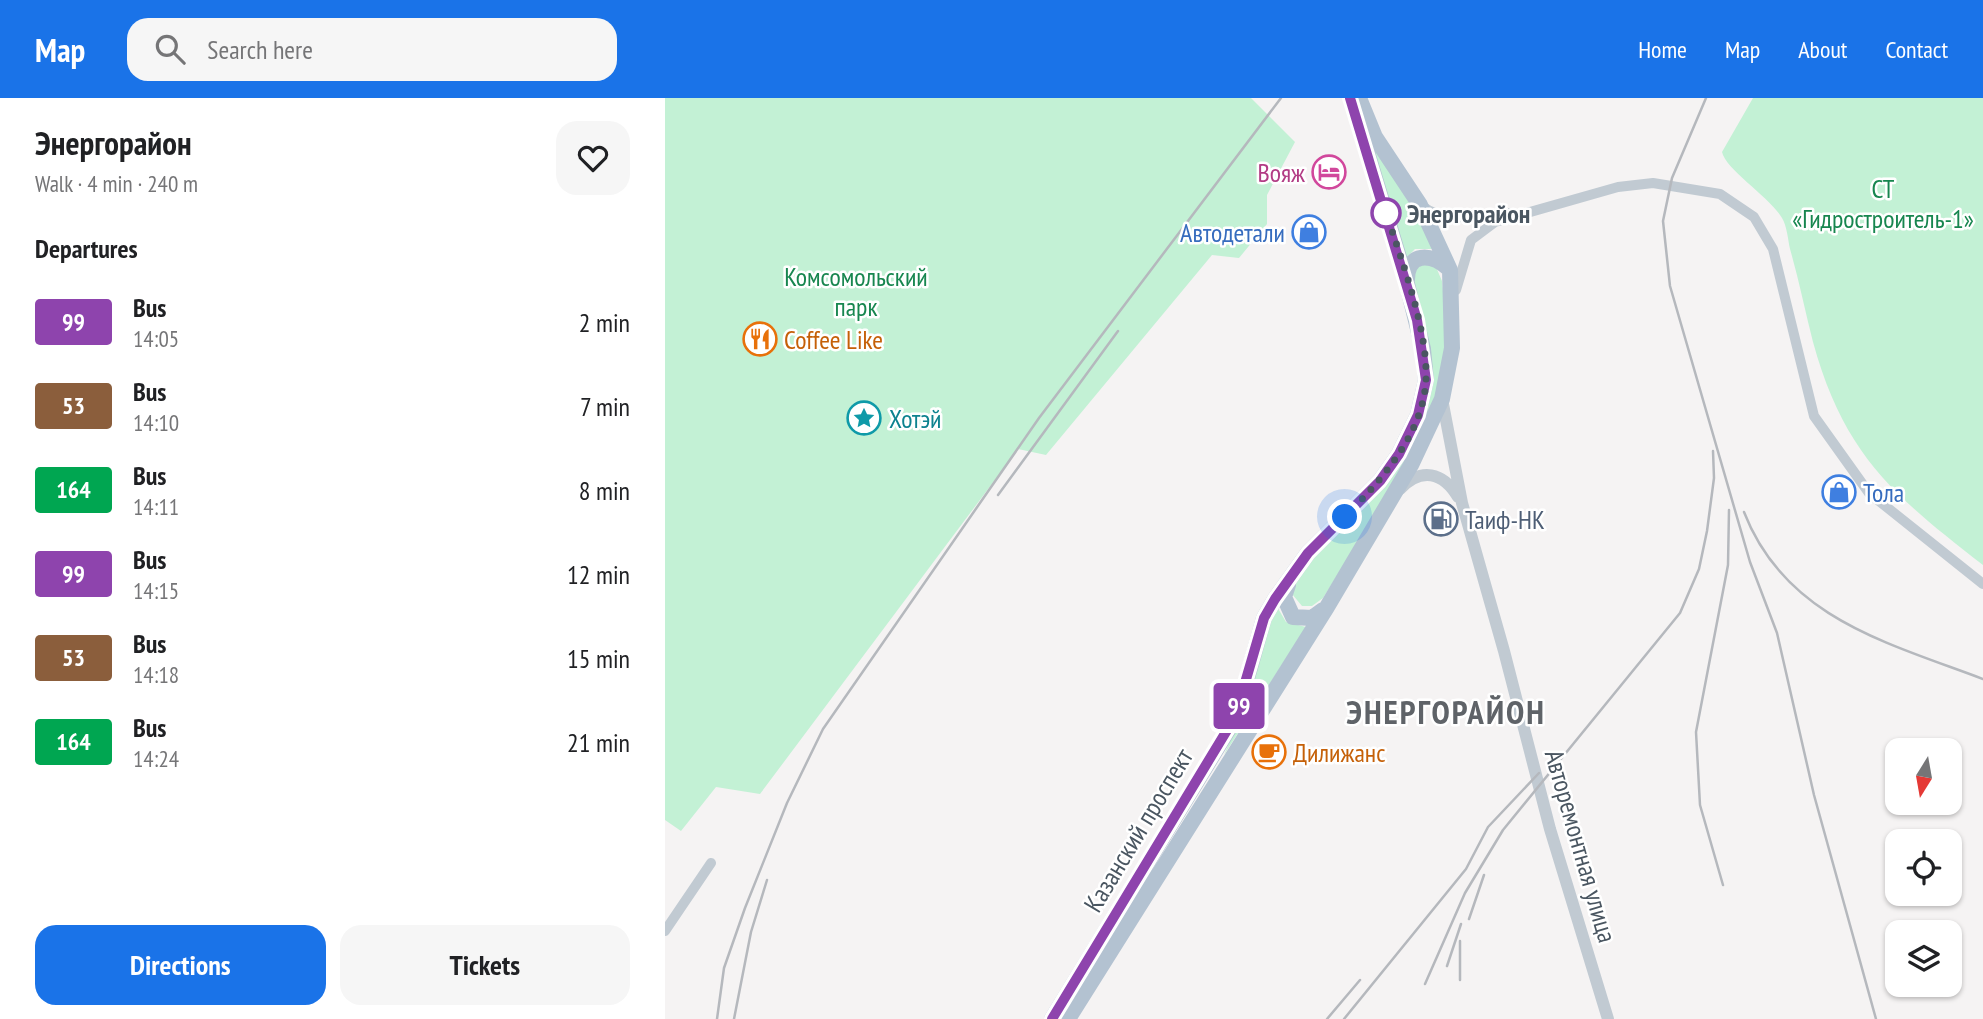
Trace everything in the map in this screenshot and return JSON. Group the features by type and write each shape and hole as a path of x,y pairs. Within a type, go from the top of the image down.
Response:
{"main road":[{"name":"Казанский проспект","path":"1052,1019 1235,717 1264,618 1308,553 1380,481 1399,454 1415,423 1426,380 1423,349 1408,284 1350,98"},
{"name":"Казанский проспект","path":"1071,1018 1395,494 1428,434 1442,399 1452,348 1453,304 1450,270 1420,205 1375,137 1359,98"},
{"path":"1408,284 1407,269 1414,259 1426,255 1436,258 1450,270"},
{"path":"1291,576 1284,597 1293,617 1312,618 1327,607"}],"street":[{"path":"1453,304 1471,240 1495,222 1618,187 1653,183 1711,191 1754,217 1773,249 1814,416 1869,494 1983,584"},
{"path":"1420,205 1441,216 1458,218 1527,211"},
{"name":"Авторемонтная улица","path":"1442,399 1462,503 1550,829 1608,1019"},
{"path":"1395,494 1410,478 1434,474 1452,488 1462,503"},
{"path":"665,930 711,863"}],"green space":[{"name":"Комсомольский парк","path":"665,98 1251,98 1295,142 1267,195 1267,224 1239,258 1212,255 1046,455 1018,449 760,794 716,787 681,831 665,820"},
{"name":"СТ «Гидростроитель-1»","path":"1753,98 1983,98 1983,565 1898,494 1876,470 1840,415 1813,342 1784,221 1768,201 1731,167 1722,152"},
{"path":"1368,139 1413,203 1432,249 1415,249 1405,259"},
{"path":"1422,264 1436,267 1442,281 1447,331 1441,384 1399,477 1323,598 1312,606 1302,606 1292,594 1295,580 1423,420 1428,407 1432,382 1431,357 1414,282 1415,270"},
{"path":"1276,605 1286,622 1306,627 1224,755 1244,708"}],"railway":[{"path":"717,1019 724,968 745,908 787,803 823,729 1039,418 1281,98"},
{"path":"1706,98 1672,178 1663,221 1670,286 1750,562 1777,633 1814,795 1876,1019"},
{"path":"998,495 1118,331"},
{"path":"1425,984 1465,893 1503,830 1680,613 1699,569 1707,531 1714,478 1713,451"},
{"path":"1723,885 1700,805 1696,732 1728,565 1729,510"},
{"path":"1744,512 1762,548 1785,578 1813,602 1843,622 1876,638 1983,679"},
{"path":"1344,1019 1466,869 1488,827 1539,773"},
{"path":"1469,919 1484,875"},
{"path":"734,1019 751,932 767,880"},
{"path":"1447,966 1461,924"},
{"path":"1460,941 1460,980"},
{"path":"1327,1019 1360,980"}],"bus line":[{"name":"99","path":"1052,1019 1235,717 1244,694 1264,618 1275,599 1308,553 1380,481 1399,454 1418,415 1426,380 1417,320 1350,98"}],"place":[{"name":"Вояж","path":"1329,172"},
{"name":"Энергорайон","path":"1386,213"},
{"name":"Автодетали","path":"1309,232"},
{"name":"Coffee Like","path":"760,339"},
{"name":"Хотэй","path":"864,418"},
{"name":"Тола","path":"1839,492"},
{"name":"Таиф-НК","path":"1441,519"},
{"name":"Дилижанс","path":"1269,752"}],"district":[{"name":"ЭНЕРГОРАЙОН","path":"1446,711"}],"route":[{"path":"1345,517 1380,481 1399,454 1418,415 1426,380 1417,320 1386,213"}]}
